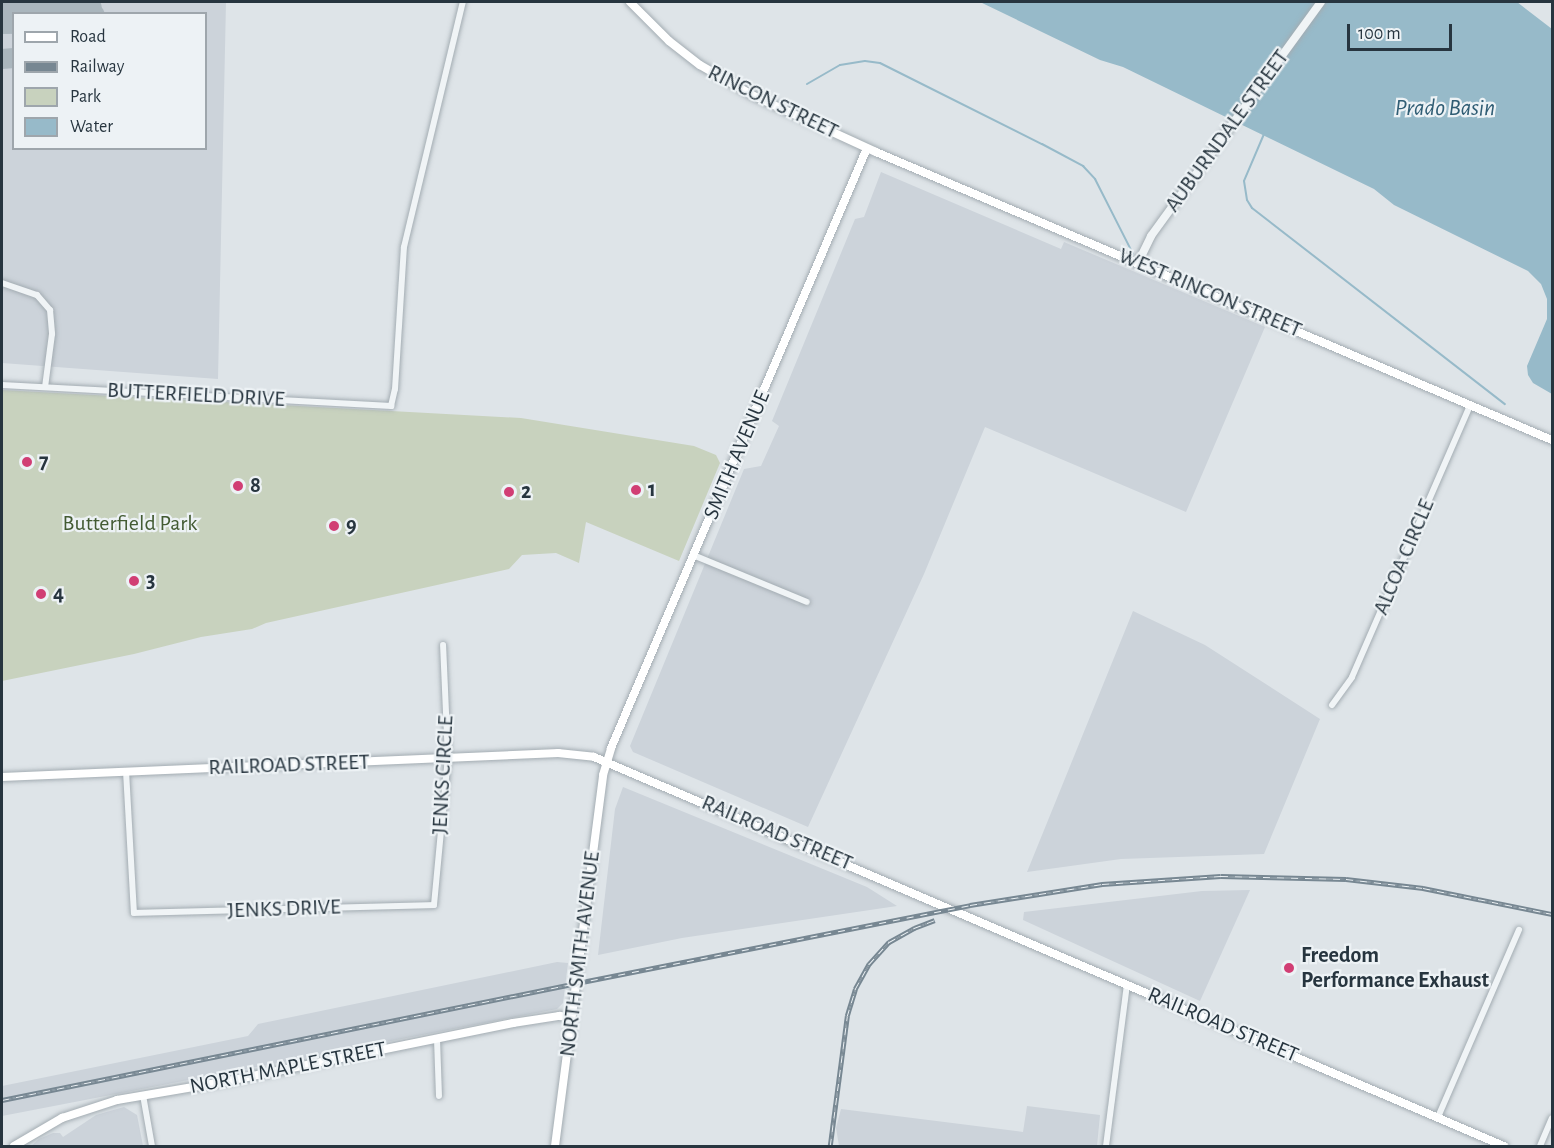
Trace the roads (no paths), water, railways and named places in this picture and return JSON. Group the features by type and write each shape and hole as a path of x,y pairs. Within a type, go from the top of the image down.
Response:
{"main road":[{"name":"RINCON STREET","path":"630,2 669,41 709,71 752,95 867,148"},
{"name":"WEST RINCON STREET","path":"867,148 1552,440"},
{"name":"SMITH AVENUE","path":"607,761 867,148"},
{"name":"RAILROAD STREET","path":"2,777 580,754 607,761 1504,1146"},
{"name":"NORTH SMITH AVENUE","path":"555,1146 602,778 607,761"},
{"name":"NORTH MAPLE STREET","path":"14,1146 62,1118 86,1108 436,1039 559,1016 571,1017"}],"street":[{"name":"BUTTERFIELD DRIVE","path":"2,385 391,406 395,389 404,247 463,2"},
{"name":"AUBURNDALE STREET","path":"1138,263 1151,236 1321,2"},
{"path":"2,283 38,295 50,310 52,326 45,387"},
{"name":"ALCOA CIRCLE","path":"1332,705 1352,677 1470,405"},
{"path":"693,555 807,602"},
{"name":"JENKS CIRCLE","path":"434,904 448,758 443,645"},
{"name":"JENKS DRIVE","path":"126,771 134,914 434,904"},
{"path":"1438,1118 1519,930"},
{"path":"1106,1146 1127,984"},
{"path":"436,1039 440,1096"},
{"path":"143,1095 152,1146"},
{"path":"1540,1146 1552,1118"}],"water":[{"name":"Prado Basin","path":"980,2 1517,2 1552,29 1552,394 1533,383 1528,375 1527,366 1547,319 1547,299 1541,284 1528,271 1394,205 1374,189 1123,67 1100,60"}],"waterway":[{"path":"807,84 840,65 865,61 880,63 1042,144 1083,166 1095,179 1133,254"},
{"path":"1264,134 1244,181 1247,200 1252,208 1505,404"}],"railway":[{"path":"2,1100 970,905 1102,884 1221,876 1346,879 1423,888 1552,914"},
{"path":"830,1146 847,1016 855,989 869,964 889,942 914,928 935,920"}],"place":[{"name":"7","path":"27,462"},
{"name":"8","path":"238,486"},
{"name":"1","path":"636,490"},
{"name":"2","path":"509,492"},
{"name":"9","path":"334,526"},
{"name":"3","path":"134,581"},
{"name":"4","path":"41,594"},
{"name":"Freedom Performance Exhaust","path":"1289,968"}],"park label":[{"name":"Butterfield Park","path":"130,524"}]}
